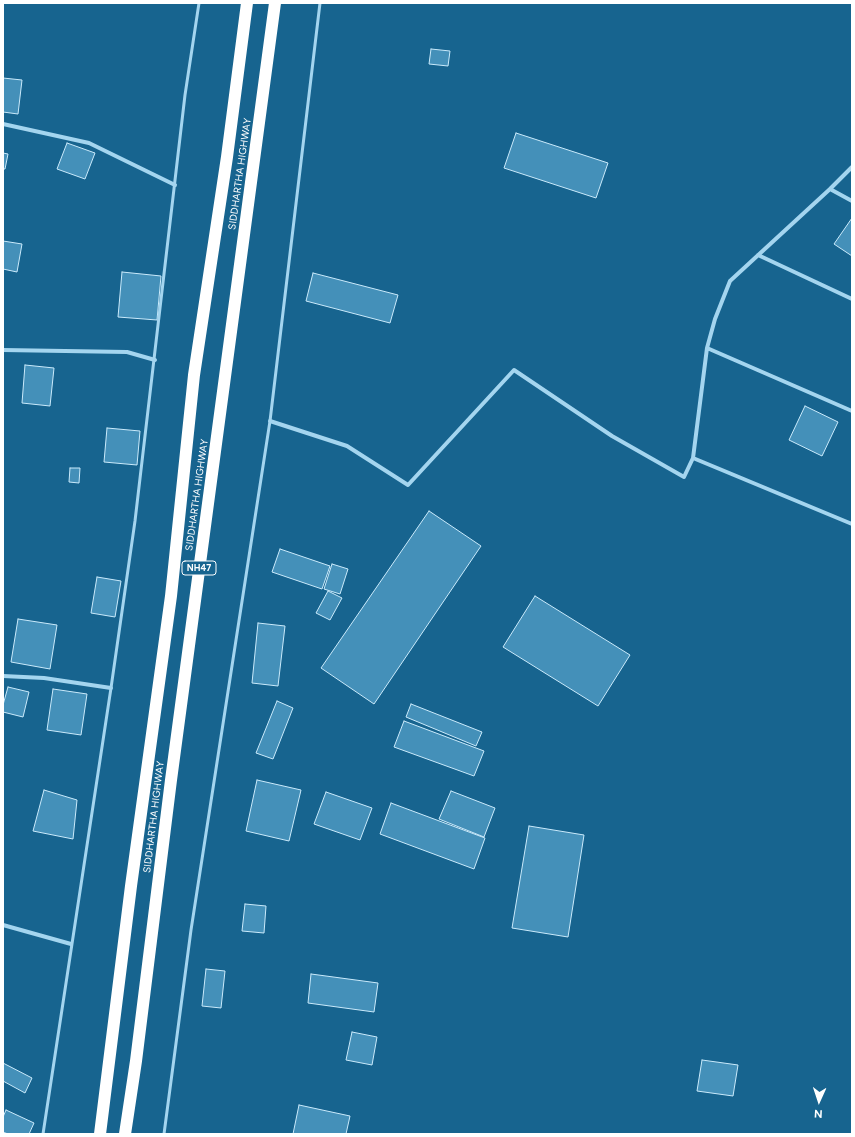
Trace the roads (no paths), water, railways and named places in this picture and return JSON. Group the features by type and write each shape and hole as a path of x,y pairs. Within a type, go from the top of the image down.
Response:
{"highway":[{"name":"SIDDHARTHA HIGHWAY","path":"100,1134 131,886 171,596 194,375 227,156 247,3"},
{"name":"SIDDHARTHA HIGHWAY","path":"125,1134 136,1061 171,780 275,3"}],"street":[{"path":"3,124 89,143 174,185"},
{"path":"270,421 347,446 408,485 514,370 612,436 684,477 693,458 707,348 715,319 730,281 852,167"},
{"path":"830,189 852,201"},
{"path":"758,255 852,299"},
{"path":"707,348 852,411"},
{"path":"3,350 127,352 155,360"},
{"path":"693,458 852,524"},
{"path":"3,676 44,678 112,688"},
{"path":"3,925 71,944"}],"lane":[{"path":"43,1134 71,944 112,688 155,360 185,95 199,3"},
{"path":"164,1134 191,930 270,421 320,3"}]}
